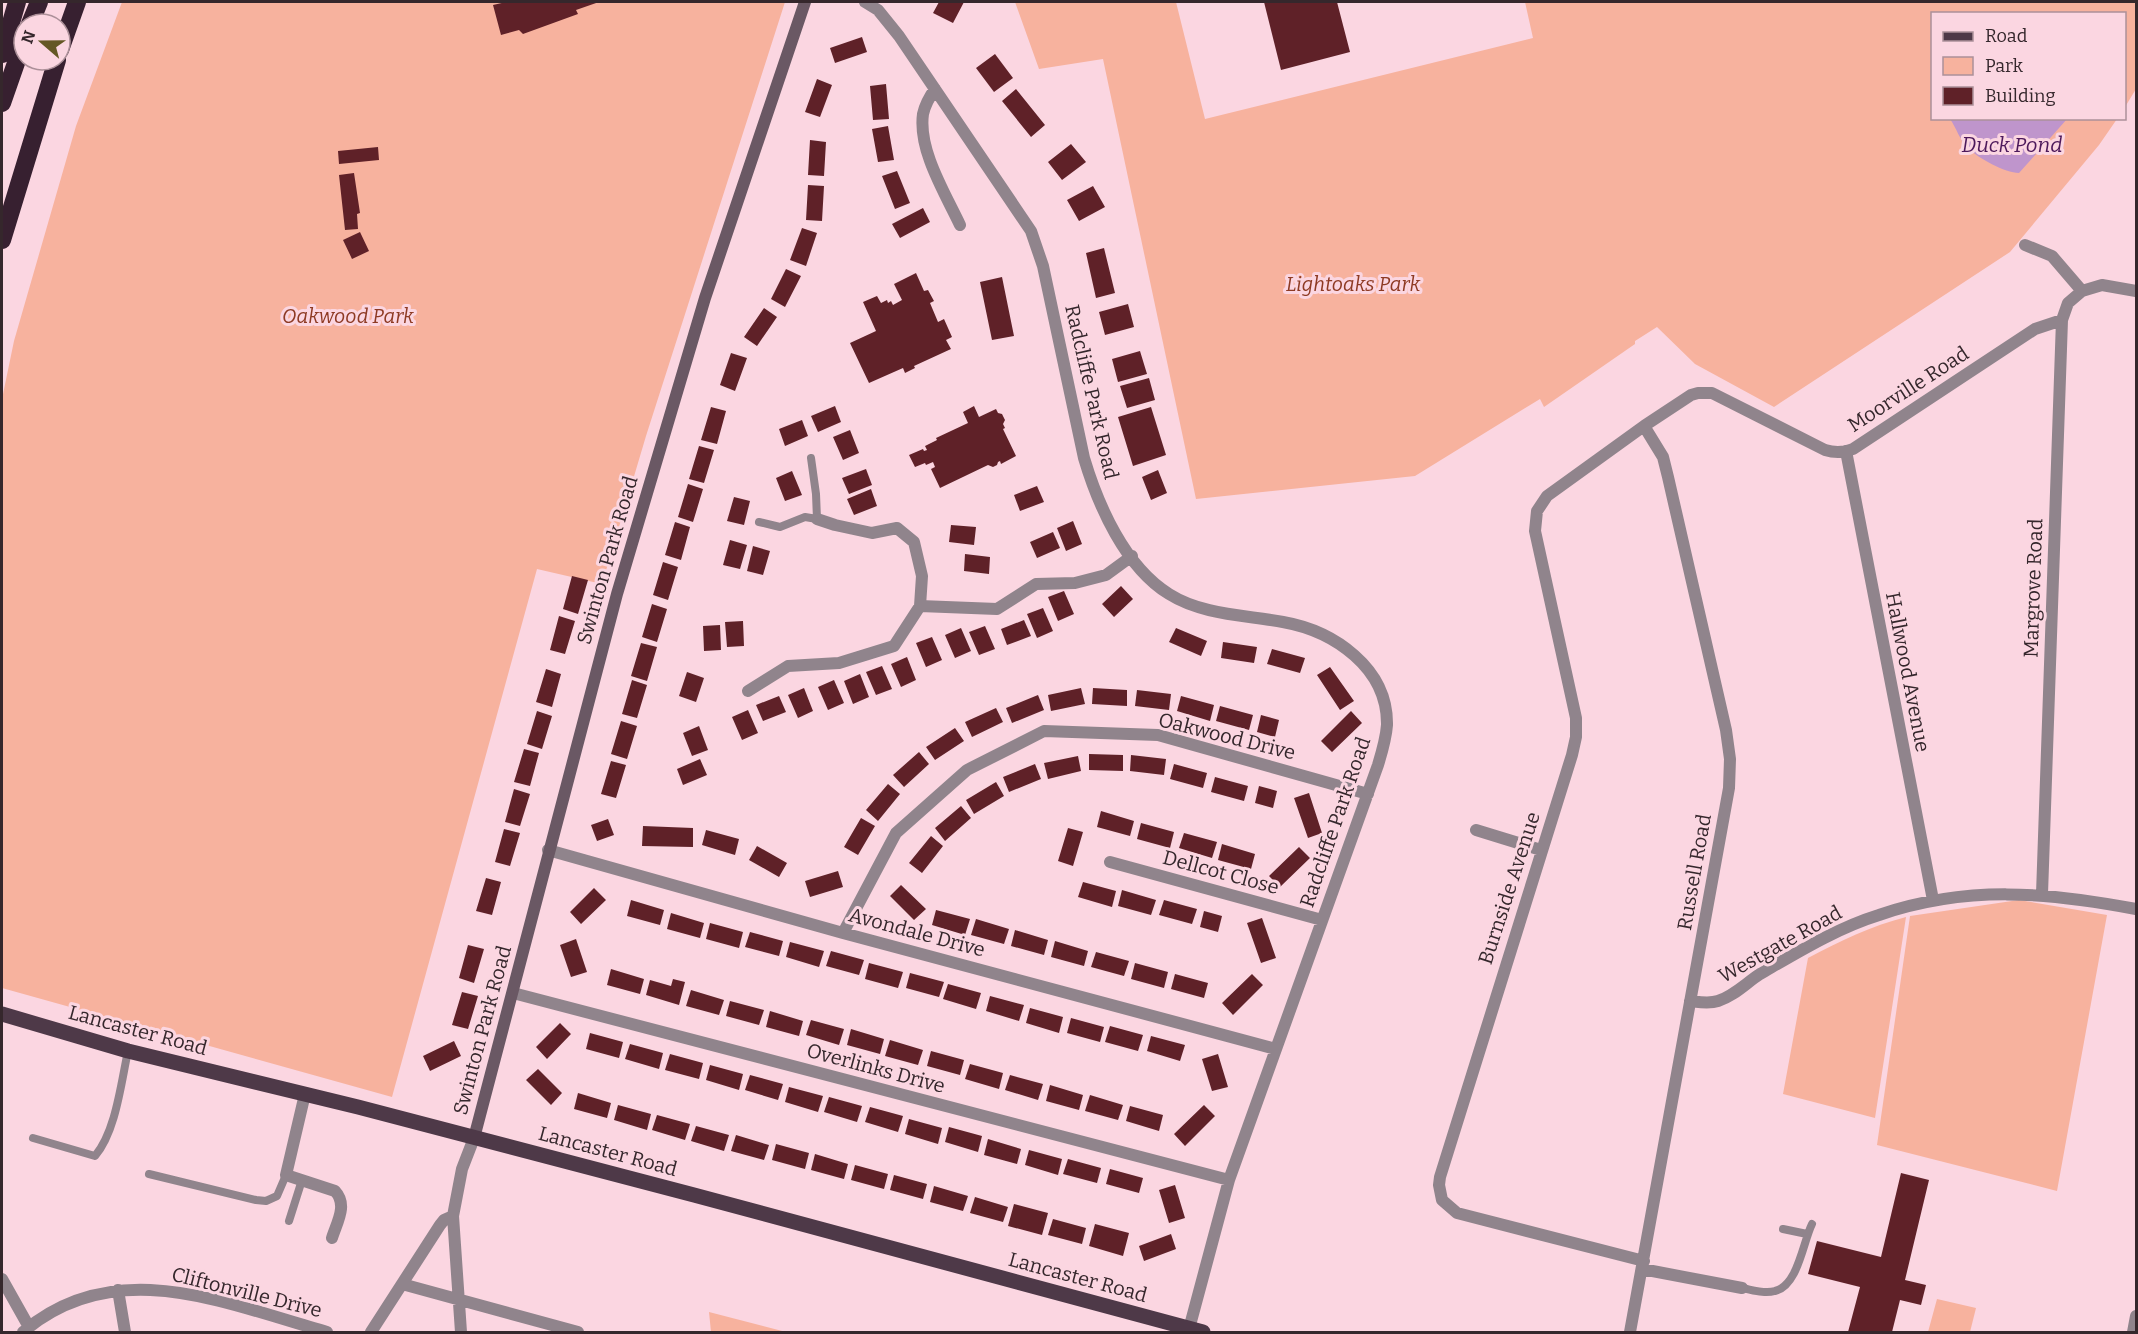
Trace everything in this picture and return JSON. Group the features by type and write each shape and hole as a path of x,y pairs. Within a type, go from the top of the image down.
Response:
{"highway":[{"path":"2,54 17,2"},
{"path":"2,103 13,72"},
{"path":"2,240 53,72"}],"main road":[{"name":"Lancaster Road","path":"2,1014 128,1051 306,1094 694,1195 1196,1331"}],"street":[{"name":"Swinton Park Road","path":"474,1138 616,594 705,298 804,2"},
{"name":"Radcliffe Park Road","path":"866,2 878,10 898,36 1026,221 1036,241 1091,483 1110,524 1132,556 1154,582 1182,601 1207,609 1300,626 1331,639 1361,661 1378,685 1383,699 1387,718 1386,737 1368,794 1228,1180 1196,1331"},
{"path":"935,89 923,113 923,133 930,160 960,225"},
{"path":"2025,245 2052,256 2082,291 2102,285 2136,291"},
{"name":"Margrove Road","path":"2042,894 2062,320 2068,303 2082,291"},
{"name":"Moorville Road","path":"1644,426 1691,395 1712,393 1825,450 1846,452 2035,329 2062,320"},
{"name":"Burnside Avenue","path":"1643,1265 1457,1213 1446,1205 1440,1192 1440,1177 1572,755 1577,728 1535,531 1537,511 1547,496 1644,426"},
{"name":"Russell Road","path":"1630,1332 1729,788 1731,759 1663,457 1644,426"},
{"name":"Hallwood Avenue","path":"1846,452 1933,900"},
{"path":"748,691 788,666 839,663 894,646 920,606 922,576 914,542 897,528 872,533 817,519"},
{"path":"920,606 997,609 1036,584 1075,583 1107,575 1132,556"},
{"name":"Oakwood Drive","path":"843,933 896,833 967,770 1044,731 1158,735 1368,794"},
{"path":"1476,830 1541,850"},
{"name":"Avondale Drive","path":"548,850 843,933 1276,1049"},
{"name":"Dellcot Close","path":"1110,862 1322,920"},
{"name":"Westgate Road","path":"1690,1000 1717,1001 1732,995 1758,976 1845,928 1875,916 1933,900 1997,893 2042,894 2136,909"},
{"name":"Overlinks Drive","path":"513,993 1228,1180"},
{"path":"306,1094 286,1175 335,1191 341,1197 342,1206 332,1238"},
{"path":"461,1332 453,1216 462,1169 474,1138"},
{"path":"371,1332 440,1225 444,1220 453,1216"},
{"path":"1643,1265 1742,1288"},
{"path":"2,1279 26,1330"},
{"path":"402,1284 578,1332"},
{"name":"Cliftonville Drive","path":"26,1330 59,1310 93,1295 118,1290 156,1289 200,1296 327,1332"},
{"path":"118,1290 125,1332"},
{"path":"2133,1332 2136,1316"}],"lane":[{"path":"759,522 780,527 806,517 817,519 811,458"},
{"path":"33,1138 95,1156 102,1147 110,1127 128,1051"},
{"path":"149,1174 266,1201 277,1196 286,1175"},
{"path":"289,1221 302,1180"},
{"path":"1742,1288 1761,1292 1777,1291 1788,1284 1796,1272 1812,1224"},
{"path":"1784,1229 1807,1234"}],"green space":[{"name":"Oakwood Park","path":"122,2 785,2 646,436 602,584 537,569 392,1097 2,988 2,399 14,341 76,126"},
{"name":"Lightoaks Park","path":"1015,2 1176,2 1205,119 1533,38 1525,2 2136,2 2136,89 2126,105 2126,12 1931,12 1931,120 2116,120 2099,145 2010,252 1774,407 1695,364 1657,327 1544,407 1540,399 1415,476 1196,499 1103,59 1039,69"},
{"path":"2019,900 2107,915 2057,1191 1877,1145 1910,916"},
{"path":"1906,917 1875,1118 1783,1094 1808,958 1856,934"},
{"path":"1937,1299 1976,1308 1970,1332 1928,1332"},
{"path":"709,1312 786,1332 711,1332"}],"water":[{"name":"Duck Pond","path":"1951,120 2066,120 2019,173 1999,168 1972,152 1963,142"}],"building":[{"path":"506,2 599,2 576,10 578,14 523,34 519,30 501,35 493,5"},
{"path":"939,2 964,2 953,23 933,13"},
{"path":"1264,2 1337,2 1350,52 1281,70"},
{"path":"862,37 867,52 835,63 830,48"},
{"path":"995,54 1013,78 994,92 976,68"},
{"path":"817,79 832,85 820,117 805,112"},
{"path":"886,84 889,119 873,120 870,86"},
{"path":"1016,89 1045,125 1031,137 1002,101"},
{"path":"888,126 894,160 878,162 872,129"},
{"path":"810,140 826,142 824,176 808,175"},
{"path":"1071,144 1086,162 1062,180 1048,162"},
{"path":"378,147 379,160 339,164 338,151"},
{"path":"897,171 910,203 895,209 882,176"},
{"path":"354,173 360,213 357,214 358,229 345,230 339,175"},
{"path":"808,185 824,186 822,221 806,220"},
{"path":"1093,186 1105,207 1079,221 1067,200"},
{"path":"923,208 930,222 900,238 892,224"},
{"path":"802,228 817,233 806,266 790,260"},
{"path":"360,232 369,251 352,259 343,240"},
{"path":"1104,248 1115,293 1096,298 1086,253"},
{"path":"786,269 801,276 785,307 771,299"},
{"path":"916,273 924,291 928,290 934,301 930,303 938,322 944,319 952,337 946,340 951,349 914,366 915,368 905,373 903,368 869,383 850,343 876,331 863,302 877,296 881,303 887,300 893,305 902,300 894,284"},
{"path":"1002,277 1014,336 992,340 980,282"},
{"path":"1128,304 1134,327 1105,335 1099,312"},
{"path":"764,308 777,317 757,346 744,337"},
{"path":"1140,351 1147,374 1118,382 1112,359"},
{"path":"731,353 747,358 735,391 720,385"},
{"path":"1149,378 1155,400 1127,408 1120,386"},
{"path":"835,406 841,422 818,432 811,416"},
{"path":"974,406 979,417 996,409 1002,414 1005,420 1003,429 1016,456 1001,464 1000,461 993,467 988,465 940,488 931,469 935,467 933,462 915,467 909,455 923,449 927,450 925,446 937,440 936,438 968,423 963,412"},
{"path":"711,407 726,411 717,444 701,440"},
{"path":"1151,407 1166,455 1133,466 1118,417"},
{"path":"802,420 808,436 785,446 779,429"},
{"path":"850,430 859,453 843,460 833,437"},
{"path":"699,446 714,450 704,483 689,479"},
{"path":"866,469 872,485 849,494 842,478"},
{"path":"1158,470 1167,493 1151,500 1142,477"},
{"path":"792,471 802,495 785,501 776,478"},
{"path":"688,484 703,489 693,522 678,517"},
{"path":"1037,486 1044,502 1020,511 1014,495"},
{"path":"871,489 877,506 854,515 847,499"},
{"path":"734,497 750,501 744,525 727,521"},
{"path":"1073,521 1082,544 1066,551 1057,528"},
{"path":"675,522 690,527 681,560 665,555"},
{"path":"951,525 976,527 974,545 949,542"},
{"path":"1053,532 1060,548 1037,558 1030,542"},
{"path":"730,540 747,545 740,569 723,565"},
{"path":"753,546 770,551 763,575 747,571"},
{"path":"965,554 990,557 989,574 964,571"},
{"path":"663,562 678,567 668,600 653,595"},
{"path":"572,576 588,580 578,614 563,609"},
{"path":"1121,586 1133,599 1114,617 1102,604"},
{"path":"1064,591 1074,614 1058,621 1048,597"},
{"path":"652,604 667,609 657,642 642,637"},
{"path":"1043,608 1053,631 1037,638 1027,614"},
{"path":"559,616 575,621 565,654 550,650"},
{"path":"1024,620 1031,636 1007,645 1001,629"},
{"path":"743,621 744,646 727,647 725,622"},
{"path":"720,625 721,650 704,651 703,626"},
{"path":"985,626 995,649 979,655 969,632"},
{"path":"961,628 971,651 955,658 945,635"},
{"path":"1176,628 1207,641 1201,656 1169,642"},
{"path":"932,637 942,660 926,667 916,643"},
{"path":"1223,642 1257,647 1254,663 1221,658"},
{"path":"641,643 657,647 647,681 631,676"},
{"path":"1272,649 1305,658 1300,673 1267,664"},
{"path":"907,657 916,680 901,687 891,664"},
{"path":"882,666 892,689 876,695 866,672"},
{"path":"1330,667 1354,701 1340,710 1317,675"},
{"path":"546,669 561,674 552,707 536,702"},
{"path":"687,672 704,678 696,702 679,696"},
{"path":"860,674 869,697 853,704 844,681"},
{"path":"632,680 647,685 637,718 622,714"},
{"path":"834,680 844,703 828,710 818,687"},
{"path":"804,688 813,711 798,718 788,695"},
{"path":"1081,688 1085,704 1051,711 1048,695"},
{"path":"1093,688 1127,690 1127,706 1092,704"},
{"path":"1137,690 1171,694 1169,710 1135,706"},
{"path":"1038,695 1044,710 1012,723 1006,708"},
{"path":"779,696 786,712 763,721 756,705"},
{"path":"1181,696 1214,705 1210,721 1177,711"},
{"path":"1220,706 1253,715 1249,730 1216,721"},
{"path":"996,708 1003,722 972,737 965,722"},
{"path":"748,710 758,733 742,740 732,717"},
{"path":"537,711 552,716 542,749 527,744"},
{"path":"1351,711 1362,723 1332,752 1321,741"},
{"path":"1261,715 1279,720 1275,737 1257,732"},
{"path":"621,721 637,726 627,759 611,754"},
{"path":"699,726 708,750 692,756 683,733"},
{"path":"955,728 964,741 935,760 926,747"},
{"path":"524,749 539,753 530,786 514,782"},
{"path":"919,752 929,764 904,787 893,775"},
{"path":"1089,754 1123,755 1123,771 1089,770"},
{"path":"1131,755 1166,759 1164,775 1130,771"},
{"path":"1078,756 1081,771 1048,779 1044,763"},
{"path":"700,759 707,775 683,785 677,769"},
{"path":"611,761 626,765 616,798 601,794"},
{"path":"1035,764 1041,779 1009,792 1003,777"},
{"path":"1174,764 1207,773 1203,788 1170,779"},
{"path":"1215,777 1248,786 1244,801 1211,792"},
{"path":"996,782 1004,796 974,814 966,800"},
{"path":"888,784 900,794 878,821 866,810"},
{"path":"1259,786 1277,791 1273,808 1255,803"},
{"path":"514,789 530,794 520,826 505,822"},
{"path":"1309,793 1322,833 1308,838 1294,798"},
{"path":"961,806 971,818 945,841 935,828"},
{"path":"1101,811 1134,821 1130,836 1097,827"},
{"path":"861,818 875,826 858,855 844,847"},
{"path":"608,819 614,835 597,841 591,825"},
{"path":"1141,823 1174,832 1170,848 1137,839"},
{"path":"643,826 693,828 693,847 642,846"},
{"path":"1068,828 1083,832 1073,866 1058,861"},
{"path":"504,829 520,833 510,866 495,862"},
{"path":"706,830 739,839 735,855 702,845"},
{"path":"1184,833 1217,842 1212,858 1179,848"},
{"path":"931,836 943,846 922,873 909,863"},
{"path":"1222,844 1255,854 1251,869 1218,860"},
{"path":"757,846 787,863 779,877 749,860"},
{"path":"1299,847 1310,858 1280,887 1269,876"},
{"path":"838,871 843,887 810,897 805,881"},
{"path":"486,878 501,882 492,915 476,911"},
{"path":"1083,882 1116,891 1112,907 1078,897"},
{"path":"901,885 926,909 914,920 890,896"},
{"path":"594,888 606,900 581,924 570,912"},
{"path":"1122,890 1156,900 1151,915 1118,906"},
{"path":"631,900 664,910 660,925 627,916"},
{"path":"1164,900 1197,909 1192,924 1159,915"},
{"path":"936,910 970,919 965,935 932,925"},
{"path":"1204,911 1222,916 1218,932 1200,927"},
{"path":"671,913 704,923 700,938 667,929"},
{"path":"1262,918 1276,958 1261,963 1247,923"},
{"path":"976,919 1009,929 1004,944 971,935"},
{"path":"710,923 743,932 739,948 706,939"},
{"path":"1015,930 1048,940 1044,955 1011,946"},
{"path":"750,932 783,941 779,956 745,947"},
{"path":"576,939 587,972 571,977 560,945"},
{"path":"1055,941 1088,951 1084,966 1051,957"},
{"path":"790,942 824,951 819,967 786,957"},
{"path":"468,945 484,949 474,983 459,978"},
{"path":"831,951 864,960 859,975 826,966"},
{"path":"1096,952 1129,961 1124,976 1091,967"},
{"path":"869,963 903,972 898,988 865,979"},
{"path":"1135,963 1168,972 1164,988 1131,979"},
{"path":"611,969 644,979 640,994 607,985"},
{"path":"910,973 944,982 939,997 906,988"},
{"path":"1175,974 1208,983 1204,998 1171,989"},
{"path":"1252,974 1263,985 1233,1015 1222,1003"},
{"path":"673,979 685,982 679,1005 646,995 650,980 671,986"},
{"path":"948,984 981,993 976,1009 943,999"},
{"path":"691,990 724,1000 719,1015 686,1006"},
{"path":"462,992 478,996 468,1029 452,1025"},
{"path":"990,996 1024,1005 1019,1021 986,1011"},
{"path":"730,1001 764,1010 759,1025 726,1016"},
{"path":"1030,1008 1063,1017 1059,1033 1026,1023"},
{"path":"770,1011 803,1021 799,1036 766,1027"},
{"path":"1071,1018 1104,1027 1100,1042 1067,1033"},
{"path":"811,1020 844,1029 839,1045 806,1035"},
{"path":"560,1023 571,1034 547,1059 536,1047"},
{"path":"1110,1026 1143,1035 1138,1051 1105,1042"},
{"path":"851,1029 884,1039 880,1054 847,1045"},
{"path":"590,1033 623,1042 619,1058 586,1049"},
{"path":"1151,1036 1185,1045 1180,1061 1147,1051"},
{"path":"890,1040 923,1050 918,1065 885,1056"},
{"path":"454,1041 461,1056 430,1071 423,1056"},
{"path":"630,1044 663,1053 659,1069 625,1059"},
{"path":"931,1051 964,1060 960,1075 927,1066"},
{"path":"670,1054 703,1063 699,1079 665,1070"},
{"path":"1218,1054 1228,1087 1212,1091 1202,1059"},
{"path":"970,1064 1003,1073 999,1089 965,1079"},
{"path":"710,1065 743,1074 739,1090 706,1080"},
{"path":"538,1069 562,1093 551,1105 526,1080"},
{"path":"750,1075 783,1084 778,1100 745,1090"},
{"path":"1010,1075 1043,1084 1038,1100 1005,1090"},
{"path":"1050,1085 1083,1095 1079,1110 1046,1101"},
{"path":"789,1087 823,1096 818,1112 785,1102"},
{"path":"578,1093 611,1103 607,1118 574,1109"},
{"path":"1090,1095 1123,1105 1118,1120 1085,1111"},
{"path":"829,1097 862,1106 857,1122 824,1112"},
{"path":"618,1105 651,1114 647,1130 614,1120"},
{"path":"1204,1105 1215,1116 1185,1146 1174,1134"},
{"path":"1130,1106 1163,1115 1159,1131 1126,1121"},
{"path":"870,1107 903,1116 898,1132 865,1122"},
{"path":"657,1115 690,1124 685,1140 652,1130"},
{"path":"909,1119 942,1128 938,1144 905,1134"},
{"path":"696,1126 729,1135 724,1151 691,1141"},
{"path":"949,1127 982,1136 978,1152 945,1142"},
{"path":"736,1135 769,1145 764,1160 731,1151"},
{"path":"988,1139 1021,1149 1017,1164 984,1155"},
{"path":"776,1144 809,1153 805,1169 772,1160"},
{"path":"1029,1150 1062,1159 1058,1175 1025,1165"},
{"path":"815,1154 848,1164 844,1179 811,1170"},
{"path":"1068,1159 1101,1168 1097,1183 1063,1174"},
{"path":"855,1165 888,1174 884,1189 851,1180"},
{"path":"1110,1169 1143,1178 1139,1193 1106,1184"},
{"path":"1901,1173 1929,1180 1905,1280 1926,1285 1921,1305 1900,1300 1892,1332 1848,1332 1860,1287 1808,1274 1817,1241 1881,1257"},
{"path":"894,1175 927,1184 923,1199 890,1190"},
{"path":"1175,1185 1185,1218 1169,1223 1159,1190"},
{"path":"934,1186 968,1196 963,1211 930,1202"},
{"path":"975,1197 1008,1207 1003,1222 970,1213"},
{"path":"1014,1204 1048,1213 1042,1235 1008,1226"},
{"path":"1053,1219 1086,1228 1082,1244 1048,1235"},
{"path":"1095,1224 1129,1233 1123,1256 1089,1246"},
{"path":"1171,1234 1176,1249 1144,1261 1139,1246"}]}
